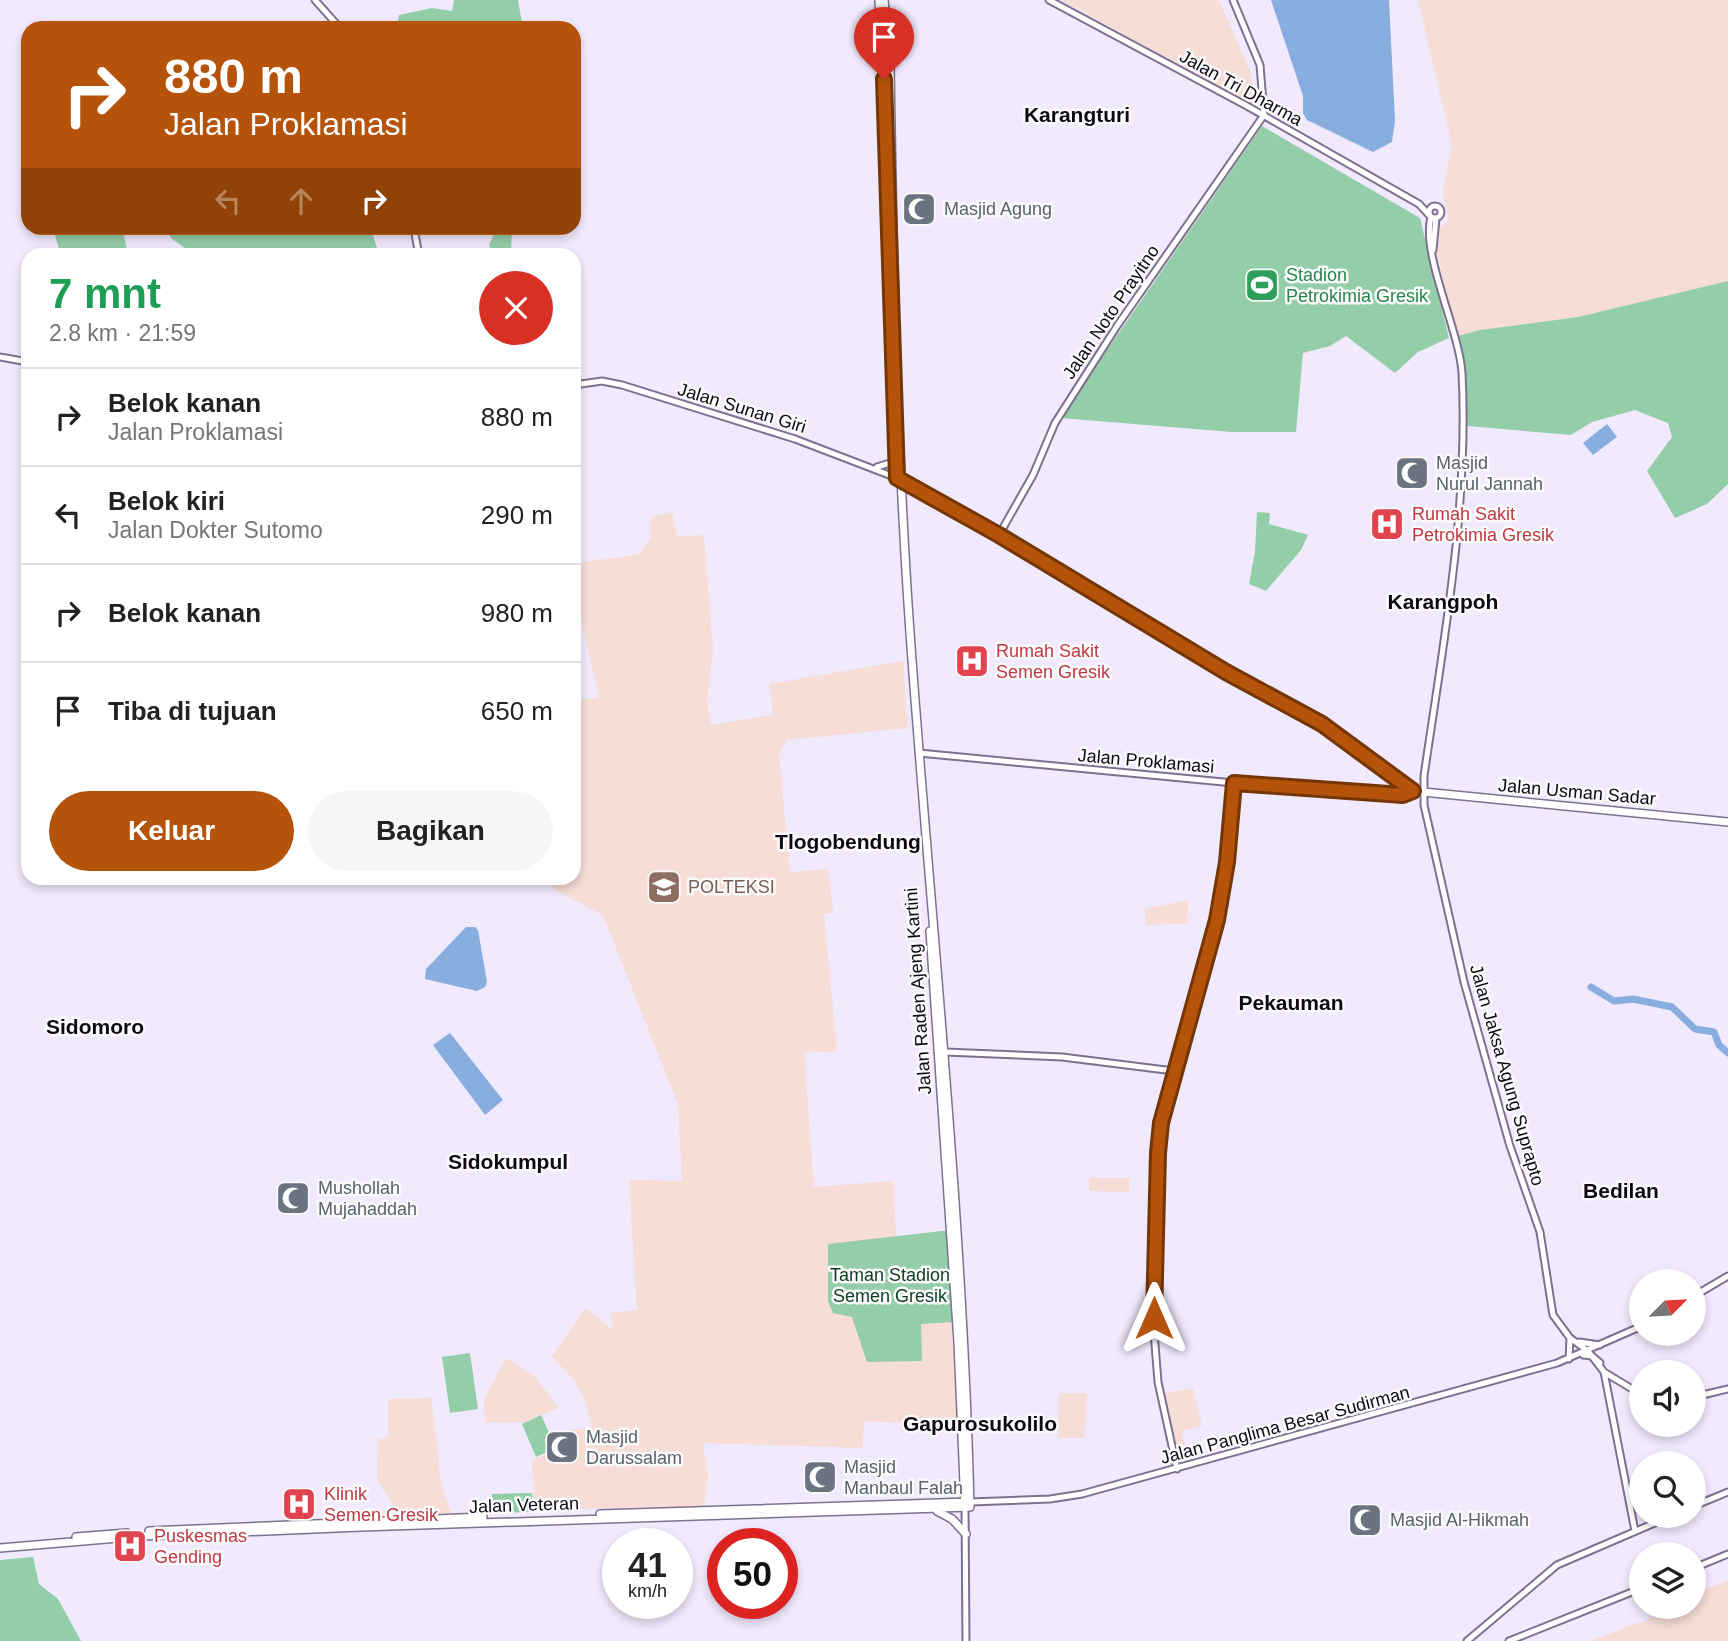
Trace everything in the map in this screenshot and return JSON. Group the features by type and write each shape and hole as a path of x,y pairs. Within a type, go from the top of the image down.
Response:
{"highway":[{"path":"882,0 890,65 896,453 900,480"},
{"path":"892,242 900,480"},
{"name":"Jalan Usman Sadar","path":"900,480 999,535 1226,672 1322,724 1413,791 1728,822"},
{"name":"Jalan Raden Ajeng Kartini","path":"900,480 907,612 941,1033 967,1506"},
{"name":"Jalan Raden Ajeng Kartini","path":"907,612 940,1022"},
{"name":"Jalan Raden Ajeng Kartini","path":"941,1033 945,1052 967,1506"},
{"name":"Jalan Veteran","path":"673,1515 935,1510 967,1506"},
{"name":"Jalan Veteran","path":"0,1546 142,1536 515,1520 967,1506"},
{"path":"935,1510 952,1519 966,1534"}],"main road":[{"path":"315,0 334,21"},
{"name":"Jalan Tri Dharma","path":"1049,0 1264,116 1419,204 1432,217"},
{"path":"1233,0 1260,65 1264,116"},
{"name":"Jalan Noto Prayitno","path":"999,535 1033,475 1055,423 1117,326 1264,116"},
{"name":"Jalan Tri Dharma","path":"1419,204 1433,206"},
{"path":"1433,206 1442,211 1432,217 1429,210 1433,206"},
{"name":"Jalan Jaksa Agung Suprapto","path":"1432,217 1432,253 1457,342 1462,370 1462,447 1453,566 1423,794 1431,844 1464,982 1507,1135 1540,1232 1553,1315 1570,1339 1600,1363"},
{"path":"0,358 21,361"},
{"name":"Jalan Sunan Giri","path":"581,384 602,381 622,385 795,439 900,480"},
{"path":"874,468 890,463 896,453"},
{"name":"Jalan Proklamasi","path":"919,753 1234,783 1403,795 1413,791"},
{"path":"1177,1469 1158,1382 1154,1332 1158,1153 1174,1070 1217,920 1227,862 1234,783"},
{"path":"945,1052 1030,1054 1174,1070"},
{"path":"1706,1289 1728,1276"},
{"name":"Jalan Panglima Besar Sudirman","path":"967,1506 983,1502 1050,1499 1177,1469 1569,1359 1629,1332"},
{"path":"1600,1363 1604,1345 1584,1344 1570,1339 1569,1359 1588,1354 1600,1363 1604,1372 1635,1531"},
{"path":"1604,1372 1629,1388"},
{"path":"1607,1389 1622,1384"},
{"path":"1706,1394 1728,1388"},
{"path":"1706,1501 1728,1492"},
{"path":"966,1641 967,1506"},
{"path":"1467,1641 1557,1565 1642,1528"},
{"path":"1706,1563 1728,1554"},
{"path":"1509,1641 1629,1593"}],"shaded area":[{"path":"1061,0 1219,0 1250,71 1259,108"},
{"path":"1418,0 1728,0 1728,281 1578,317 1480,330 1458,336 1437,254 1436,238 1439,227 1447,223 1448,212 1442,193 1452,146"},
{"path":"672,512 677,537 704,535 713,649 707,703 711,725 773,715 769,684 903,661 908,728 787,740 779,753 790,872 828,869 833,912 824,914 837,1051 804,1053 814,1187 893,1181 896,1236 951,1230 960,1428 901,1432 901,1423 865,1421 862,1448 703,1443 708,1476 704,1506 534,1510 532,1460 547,1454 572,1453 572,1430 591,1427 586,1403 575,1381 552,1356 586,1308 612,1330 611,1313 637,1310 629,1180 682,1181 678,1104 603,915 555,890 552,885 581,885 581,699 599,699 581,617 581,562 638,555 650,540 651,517"},
{"name":"POLTEKSI","path":"653,873 675,873 675,901 653,901"},
{"path":"1188,900 1187,924 1146,925 1145,909"},
{"path":"769,1006 770,1075 690,1075 669,1031 668,1007"},
{"path":"1089,1178 1130,1178 1129,1192 1089,1191"},
{"path":"586,1308 612,1330 611,1313 637,1310 643,1360 613,1410 575,1381 552,1356"},
{"path":"506,1358 536,1377 558,1408 525,1422 485,1423 484,1400"},
{"path":"1193,1388 1202,1426 1182,1431 1187,1453 1176,1456 1162,1394"},
{"path":"1059,1393 1087,1393 1084,1438 1058,1438"},
{"path":"431,1398 441,1481 451,1513 393,1515 392,1503 377,1481 378,1439 388,1438 388,1399"},
{"path":"1728,1580 1728,1641 1590,1641 1649,1619 1706,1619 1706,1589"}],"green space":[{"path":"454,0 518,0 522,21 398,21 399,15 432,8 452,11"},
{"path":"1262,126 1420,218 1449,338 1418,352 1395,373 1346,336 1330,346 1303,353 1296,432 1232,432 1060,418"},
{"path":"55,235 124,235 127,248 59,248"},
{"path":"169,235 373,235 377,248 185,248"},
{"path":"494,235 512,235 511,248 490,248"},
{"path":"1728,281 1728,484 1707,504 1675,518 1647,471 1672,437 1668,423 1635,410 1592,422 1571,435 1467,426 1458,336 1480,330 1578,317"},
{"path":"1257,512 1270,513 1269,524 1308,535 1301,550 1266,591 1249,584 1255,551"},
{"name":"Taman Stadion Semen Gresik","path":"951,1230 956,1322 921,1324 922,1361 867,1362 852,1317 833,1313 828,1301 828,1244"},
{"path":"470,1353 478,1409 450,1413 442,1357"},
{"path":"541,1415 556,1448 536,1457 522,1424"},
{"path":"532,1493 532,1512 493,1513 492,1494"},
{"path":"33,1557 39,1584 58,1599 81,1641 0,1641 0,1560"}],"water":[{"path":"1271,0 1389,0 1395,121 1392,142 1373,152 1307,120 1303,113 1303,96"},
{"path":"1607,424 1617,437 1593,455 1583,443"},
{"path":"466,927 475,927 478,930 487,982 485,987 477,991 425,979 426,969"},
{"path":"450,1033 503,1100 485,1115 433,1045"}],"waterway":[{"path":"1591,987 1614,1001 1633,999 1672,1007 1695,1029 1714,1032 1719,1045 1728,1053"}],"place":[{"name":"Masjid Agung","path":"919,209"},
{"name":"Stadion Petrokimia Gresik","path":"1262,285"},
{"name":"Masjid Nurul Jannah","path":"1412,473"},
{"name":"Rumah Sakit Petrokimia Gresik","path":"1387,524"},
{"name":"Rumah Sakit Semen Gresik","path":"972,661"},
{"name":"POLTEKSI","path":"664,887"},
{"name":"Mushollah Mujahaddah","path":"293,1198"},
{"name":"Masjid Darussalam","path":"562,1447"},
{"name":"Masjid Manbaul Falah","path":"820,1477"},
{"name":"Klinik Semen Gresik","path":"299,1504"},
{"name":"Masjid Al-Hikmah","path":"1365,1520"},
{"name":"Puskesmas Gending","path":"130,1546"}],"district":[{"name":"Karangturi","path":"1077,114"},
{"name":"Karangpoh","path":"1443,601"},
{"name":"Tlogobendung","path":"848,841"},
{"name":"Pekauman","path":"1291,1002"},
{"name":"Sidomoro","path":"95,1026"},
{"name":"Sidokumpul","path":"508,1161"},
{"name":"Bedilan","path":"1621,1190"},
{"name":"Gapurosukolilo","path":"980,1423"}],"route":[{"path":"884,79 897,478 999,535 1226,672 1322,724 1413,791 1403,795 1234,783 1227,862 1217,920 1161,1123 1154,1246 1154,1318"}]}
